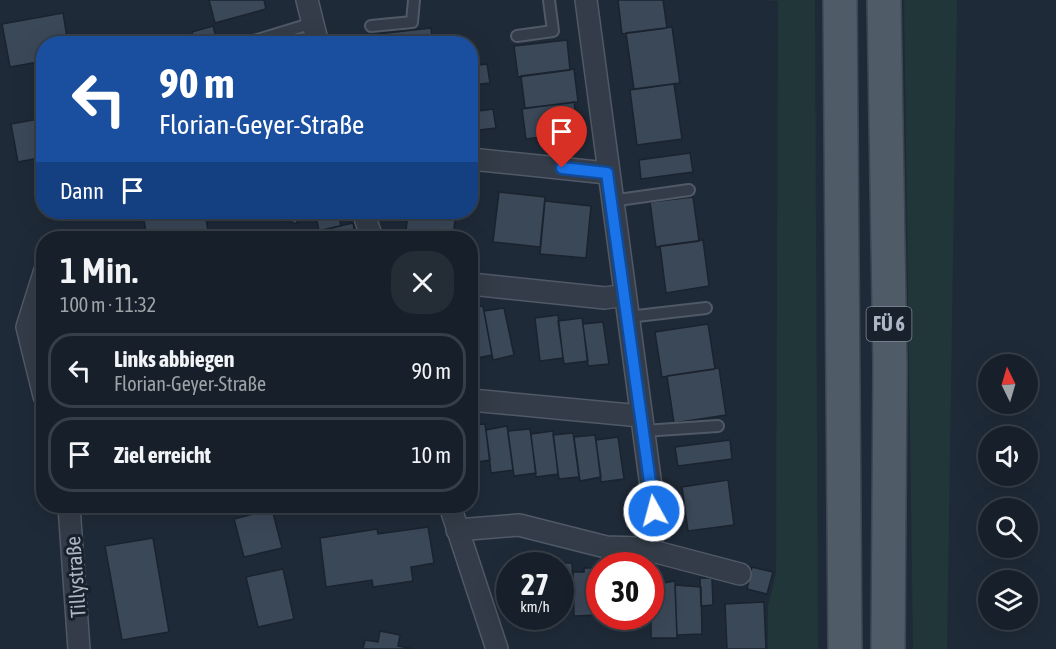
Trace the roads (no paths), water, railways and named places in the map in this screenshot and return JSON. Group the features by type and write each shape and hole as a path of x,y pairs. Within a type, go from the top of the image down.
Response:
{"main road":[{"name":"FÜ 6","path":"840,0 845,649"},
{"name":"FÜ 6","path":"884,0 890,366 888,649"}],"street":[{"path":"307,0 315,33"},
{"path":"586,0 607,173 657,531 641,548"},
{"path":"478,160 607,173"},
{"path":"478,285 605,297 625,295"},
{"path":"36,298 27,327 36,364"},
{"path":"478,401 642,423"},
{"name":"Tillystraße","path":"69,513 79,649"},
{"path":"452,513 497,649"},
{"path":"457,530 519,525 606,548 641,548 741,574"}],"lane":[{"path":"371,26 412,22 414,0"},
{"path":"517,36 553,31 549,0"},
{"path":"296,36 315,33"},
{"path":"611,201 689,190"},
{"path":"628,317 706,308"},
{"path":"642,423 718,426"}]}
